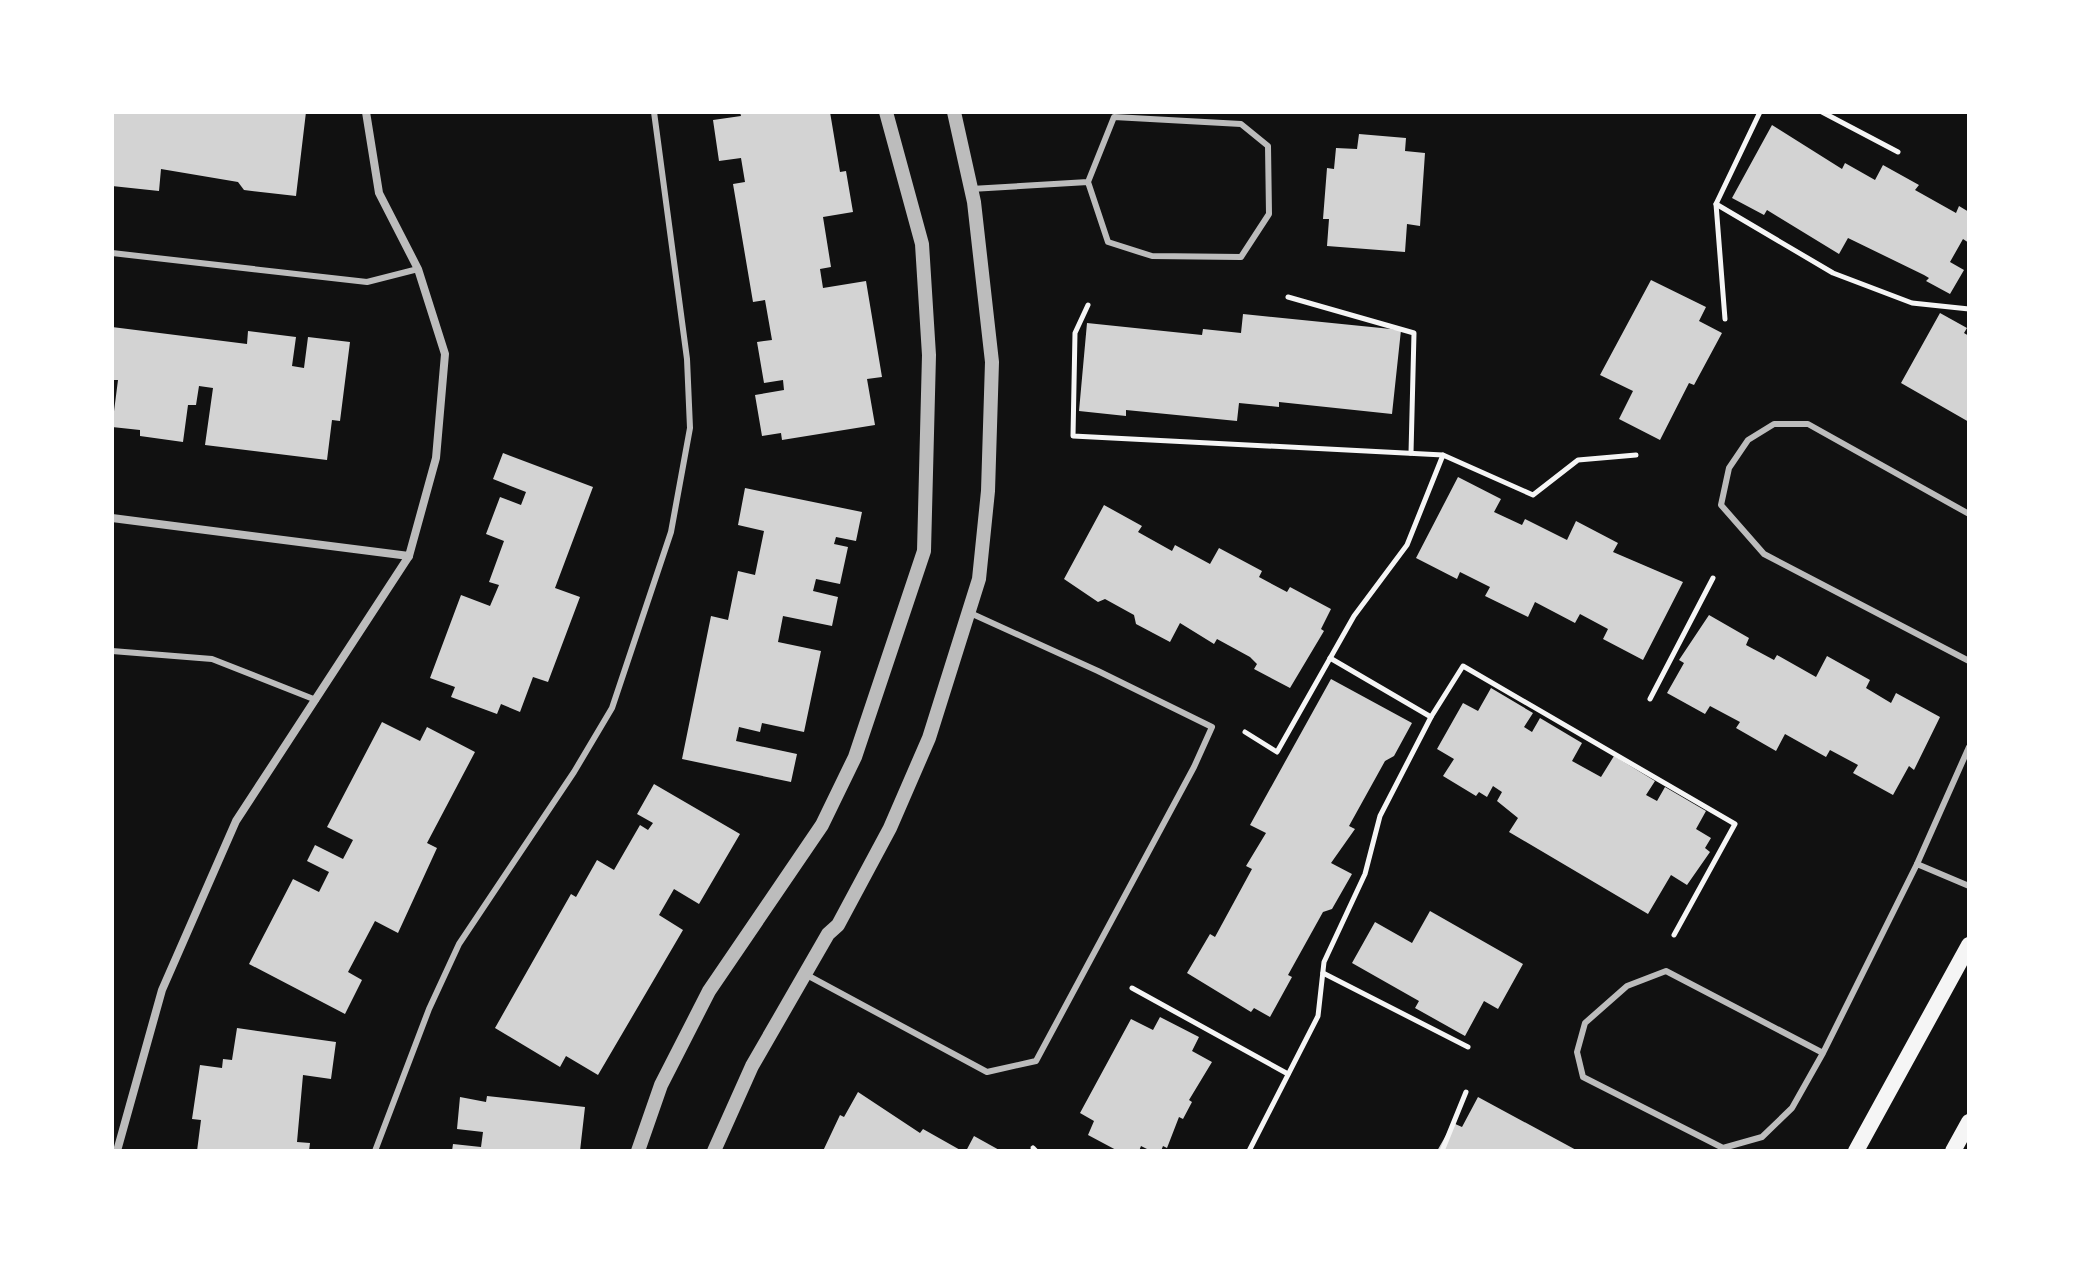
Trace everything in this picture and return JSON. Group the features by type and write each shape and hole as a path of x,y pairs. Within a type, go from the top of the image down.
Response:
{"main road":[{"path":"1856,1151 1969,945"},
{"path":"1953,1151 1969,1122"}],"street":[{"path":"117,1151 162,990 229,835 409,556 436,458 445,354 418,269 379,193 366,112"},
{"path":"638,1151 661,1085 709,991 822,825 855,757 924,551 929,355 922,244 886,112"},
{"path":"714,1151 752,1066 828,934 838,925 890,828 929,738 979,579 988,491 992,362 971,189 954,112"},
{"path":"112,518 409,556"}],"lane":[{"path":"375,1151 429,1009 459,944 574,772 612,708 671,532 690,428 687,359 654,112"},
{"path":"1114,117 1241,124 1268,146 1269,214 1241,257 1152,256 1108,242 1088,182 1114,117"},
{"path":"971,189 1088,182"},
{"path":"112,253 367,282 418,269"},
{"path":"1969,514 1808,424 1774,424 1748,440 1729,468 1721,505 1764,554 1969,661"},
{"path":"805,974 987,1072 1036,1061 1194,767 1212,727 968,612"},
{"path":"112,651 212,659 316,700"},
{"path":"1823,1053 1666,971 1627,986 1585,1023 1577,1052 1583,1077 1723,1148 1762,1137 1792,1108 1823,1053 1917,864 1969,747"},
{"path":"1917,864 1969,886"}],"path":[{"path":"1725,319 1716,204 1760,112"},
{"path":"1822,112 1898,152"},
{"path":"1716,204 1833,273 1912,303 1969,309"},
{"path":"1288,297 1414,333 1411,453"},
{"path":"1088,305 1075,333 1073,436 1443,455 1533,495 1578,460 1636,455"},
{"path":"1245,732 1277,752 1354,616 1407,545 1443,455"},
{"path":"1650,699 1713,578"},
{"path":"1330,658 1431,717"},
{"path":"1249,1151 1318,1016 1324,962 1365,874 1380,816 1431,717 1463,666 1735,824 1674,935"},
{"path":"1323,973 1468,1047"},
{"path":"1132,988 1288,1074"},
{"path":"1442,1151 1466,1092"}],"building":[{"path":"112,112 306,112 296,196 244,190 238,182 161,169 159,191 112,186"},
{"path":"740,112 830,112 840,172 846,171 853,212 823,217 831,267 820,269 823,288 866,281 882,377 867,379 875,425 782,440 781,433 762,436 755,395 784,390 783,380 764,383 757,342 772,340 765,300 753,302 733,184 745,182 741,158 719,161 713,120 741,116"},
{"path":"1772,125 1842,169 1845,163 1875,180 1883,165 1919,185 1915,190 1956,213 1959,206 1969,212 1969,243 1963,239 1950,262 1964,270 1950,294 1926,281 1929,278 1924,275 1848,238 1839,254 1767,210 1764,215 1732,198"},
{"path":"1359,134 1406,138 1405,151 1425,153 1420,226 1407,224 1405,252 1327,246 1329,219 1323,219 1327,168 1334,169 1336,148 1357,149"},
{"path":"1651,280 1706,307 1699,321 1722,333 1694,385 1689,383 1660,440 1619,419 1633,391 1600,375"},
{"path":"1940,313 1967,328 1964,333 1969,336 1969,422 1901,383"},
{"path":"1243,314 1401,330 1392,414 1279,402 1279,407 1239,403 1237,421 1126,410 1126,416 1079,411 1087,323 1202,335 1203,329 1241,333"},
{"path":"112,327 247,344 248,331 296,337 292,366 304,368 308,337 350,342 340,421 332,420 327,460 205,445 213,388 199,386 196,405 188,405 183,442 140,436 140,430 112,427 118,380 112,380"},
{"path":"503,453 593,487 555,588 580,597 548,682 533,677 520,712 501,704 497,714 451,697 455,687 430,678 461,595 490,606 499,585 489,582 504,541 486,534 500,497 521,505 526,492 493,479"},
{"path":"1458,477 1501,499 1494,512 1522,525 1525,519 1567,540 1576,521 1618,543 1613,552 1683,582 1643,660 1603,639 1608,629 1580,614 1575,623 1535,602 1528,617 1485,596 1490,587 1460,572 1457,579 1416,558"},
{"path":"745,488 862,512 856,541 836,537 834,544 848,547 840,584 816,579 813,591 838,597 832,626 783,616 778,642 821,651 804,732 762,723 760,732 739,727 736,741 797,754 791,782 682,759 711,616 728,620 738,571 755,575 764,531 738,525"},
{"path":"1104,505 1142,526 1138,532 1172,551 1175,545 1210,564 1219,548 1262,571 1259,577 1287,592 1290,587 1331,609 1321,629 1324,631 1290,688 1254,669 1257,664 1250,657 1217,639 1214,644 1180,623 1170,642 1136,624 1134,615 1105,599 1098,602 1064,579"},
{"path":"1709,615 1749,638 1746,645 1774,660 1777,655 1816,677 1827,656 1870,680 1866,688 1891,703 1896,693 1940,717 1914,770 1909,766 1893,795 1853,773 1858,765 1830,750 1826,757 1785,734 1776,751 1736,728 1740,722 1710,706 1705,714 1667,693 1684,663 1679,660"},
{"path":"1331,679 1412,723 1394,756 1385,761 1349,826 1355,829 1331,863 1352,874 1332,909 1323,912 1288,975 1292,977 1270,1017 1254,1008 1251,1012 1187,973 1210,934 1215,937 1252,869 1246,866 1266,833 1250,825"},
{"path":"1491,688 1533,713 1524,727 1532,732 1540,718 1582,743 1572,761 1601,777 1614,756 1655,781 1646,795 1657,801 1665,787 1706,811 1696,829 1711,838 1705,848 1710,852 1687,885 1671,875 1648,914 1509,832 1518,818 1497,801 1502,792 1493,786 1487,797 1479,792 1476,796 1443,776 1454,759 1437,749 1463,703 1478,711"},
{"path":"382,722 420,741 427,727 475,752 427,843 437,848 398,933 375,921 348,972 362,980 345,1014 249,964 293,879 319,892 329,872 307,861 315,845 343,859 353,840 327,827"},
{"path":"654,784 740,834 699,904 674,889 659,915 683,930 598,1075 566,1056 560,1067 495,1028 571,894 576,897 597,860 614,870 640,825 648,830 653,823 637,814"},
{"path":"1430,911 1523,964 1498,1009 1484,1001 1465,1036 1415,1008 1419,1001 1352,963 1375,922 1412,943"},
{"path":"1160,1017 1199,1037 1192,1051 1212,1062 1189,1100 1192,1102 1183,1119 1179,1117 1167,1148 1163,1146 1161,1151 1151,1151 1141,1146 1139,1151 1118,1151 1088,1135 1094,1121 1080,1113 1131,1019 1153,1030"},
{"path":"237,1028 336,1042 331,1079 303,1075 297,1142 310,1143 309,1151 197,1151 201,1120 192,1119 200,1065 222,1068 223,1059 232,1060"},
{"path":"858,1092 920,1133 923,1129 962,1151 823,1151 840,1115 844,1117"},
{"path":"487,1096 585,1107 580,1151 452,1151 453,1144 481,1147 483,1132 457,1129 460,1097 486,1102"},
{"path":"1478,1097 1578,1151 1437,1151 1453,1123 1462,1127"},
{"path":"974,1136 1001,1151 966,1151"}]}
